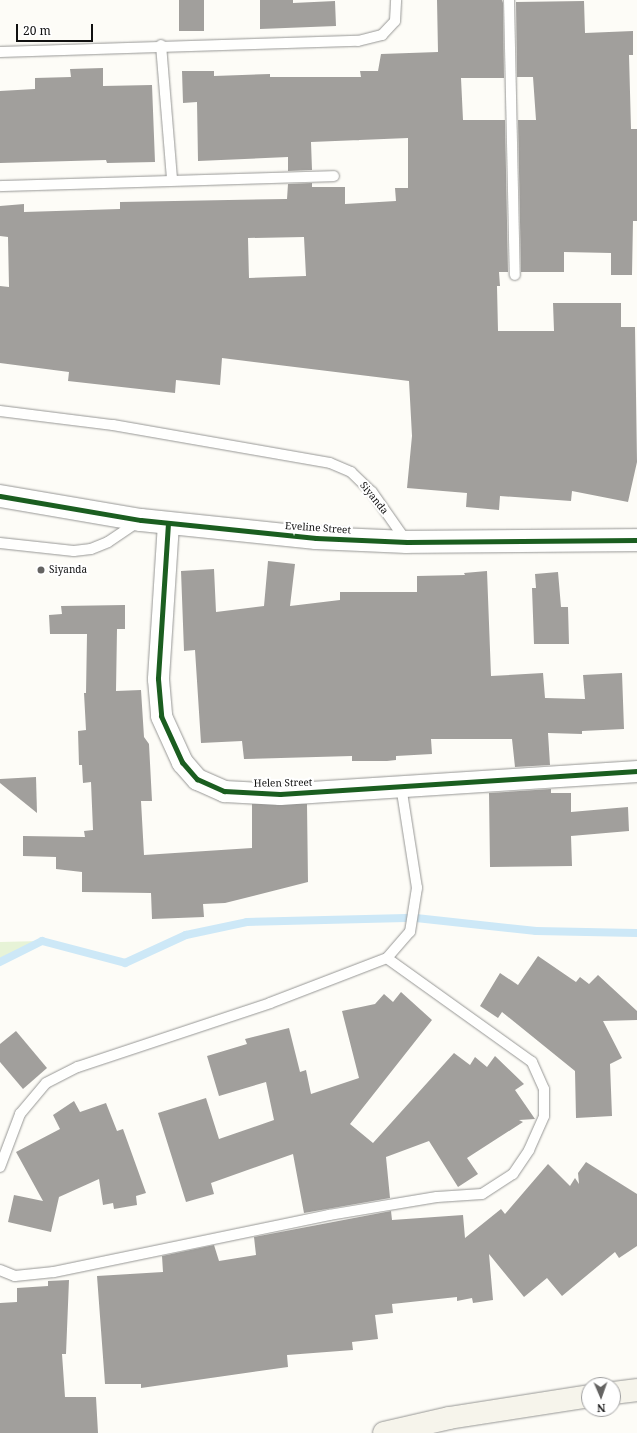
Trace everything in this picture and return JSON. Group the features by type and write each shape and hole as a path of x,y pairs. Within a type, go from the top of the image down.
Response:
{"main road":[{"path":"621,1392 637,1390"},
{"path":"384,1433 449,1418 581,1397"}],"street":[{"name":"Eveline Street","path":"0,496 140,520 316,538 407,542 637,540"},
{"name":"Helen Street","path":"168,523 158,679 161,716 182,762 196,779 224,791 280,794 637,771"}],"lane":[{"path":"0,52 161,45 358,41 382,36 395,21 396,0"},
{"path":"509,0 515,275"},
{"path":"161,45 172,180"},
{"path":"0,186 334,176"},
{"name":"Siyanda","path":"0,411 113,425 330,463 352,472 372,492 407,542"},
{"path":"0,544 74,551 91,549 108,542 140,520"},
{"path":"0,1167 20,1114 46,1083 78,1067 270,1003 387,958 410,932 417,888 401,786"},
{"path":"0,1270 15,1276 54,1272 329,1215 437,1197 482,1194 513,1174 529,1150 544,1116 544,1089 532,1062 387,958"}],"green space":[{"path":"42,941 0,962 0,942"}],"building":[{"path":"179,0 204,0 204,31 179,31"},
{"path":"260,0 293,0 293,3 335,1 336,26 260,29"},
{"path":"437,0 502,0 504,78 461,78 463,120 505,120 508,272 499,272 500,286 497,286 498,331 554,331 553,303 621,303 621,327 635,327 637,462 628,502 572,491 571,501 500,496 499,510 466,507 467,493 407,488 412,436 409,381 222,358 220,385 176,380 175,393 68,381 69,372 0,363 0,286 9,287 8,237 0,236 0,206 24,204 24,212 120,209 120,202 287,199 288,184 312,183 312,187 345,187 345,204 396,201 395,188 408,188 408,138 311,142 312,170 288,171 288,157 198,161 197,102 183,103 182,71 214,71 214,76 270,74 270,77 361,77 360,71 378,71 381,54 438,52","holes":["304,237 306,276 249,278 248,238"]},
{"path":"584,1 585,33 633,31 633,55 629,55 631,129 637,129 637,221 633,221 632,275 611,275 611,253 564,252 564,272 521,272 518,120 536,120 533,77 517,77 516,2"},
{"path":"103,68 103,86 152,85 155,162 107,163 106,160 0,163 0,91 35,89 35,78 71,77 70,69"},
{"path":"268,561 295,564 290,606 340,600 340,592 417,592 417,576 465,575 464,573 487,571 491,676 543,673 545,698 585,699 583,675 622,673 624,729 582,731 582,734 548,733 550,765 515,767 512,739 431,739 432,754 396,756 396,760 387,761 352,761 352,756 244,759 242,741 201,743 195,650 184,651 181,571 214,569 216,612 264,606"},
{"path":"558,572 561,607 568,607 569,644 534,644 532,588 536,588 535,574"},
{"path":"125,605 125,629 117,629 116,691 141,690 144,737 149,744 152,801 141,801 144,855 252,848 252,804 307,804 308,882 225,903 203,904 204,917 152,919 151,893 82,892 82,872 56,869 56,857 23,856 23,836 85,837 84,831 93,830 91,782 83,783 82,765 79,765 78,731 86,730 84,693 86,693 87,634 50,634 49,615 62,614 61,606"},
{"path":"36,777 37,813 0,783 0,779"},
{"path":"551,789 551,793 571,793 571,812 628,807 629,831 571,836 572,866 490,867 489,793"},
{"path":"538,956 576,982 580,977 589,984 598,975 637,1011 637,1020 603,1021 622,1058 610,1064 612,1116 576,1118 575,1071 502,1012 498,1018 480,1006 500,973 518,985"},
{"path":"401,992 432,1020 350,1124 373,1143 454,1053 470,1065 475,1057 487,1067 495,1056 524,1084 515,1090 535,1119 519,1120 523,1122 467,1158 478,1174 458,1187 429,1141 386,1157 390,1198 304,1213 293,1154 211,1183 214,1194 186,1202 158,1113 206,1098 219,1139 274,1120 266,1082 219,1096 207,1056 247,1044 245,1039 289,1028 300,1072 306,1070 311,1094 359,1078 342,1011 375,1004 384,994 393,1002"},
{"path":"16,1031 47,1068 23,1089 0,1062 0,1044"},
{"path":"74,1101 80,1112 106,1103 117,1131 123,1129 146,1193 136,1196 137,1205 114,1209 113,1203 103,1205 99,1179 59,1197 51,1232 8,1222 14,1195 43,1201 16,1152 60,1129 53,1115"},
{"path":"586,1162 637,1194 637,1246 619,1258 615,1252 562,1296 547,1278 524,1297 489,1254 493,1300 473,1303 472,1298 457,1301 457,1297 392,1304 393,1313 375,1315 378,1339 352,1342 353,1350 287,1355 288,1367 141,1388 141,1384 105,1384 97,1276 163,1272 162,1256 214,1245 219,1261 256,1255 254,1237 391,1211 392,1220 463,1215 465,1238 501,1209 505,1214 548,1164 570,1186 575,1178 579,1184 578,1173"},
{"path":"69,1280 66,1354 62,1354 65,1397 96,1397 98,1433 0,1433 0,1303 17,1302 17,1288 48,1286 48,1281"}],"waterway":[{"path":"0,962 42,941 125,963 186,935 247,922 416,918 536,931 637,933"}],"cycle path":[{"path":"0,496 141,520 316,538 407,542 637,540"},
{"path":"168,523 158,679 161,716 182,762 197,779 224,791 280,794 637,771"}],"place":[{"name":"Siyanda","path":"41,570"}]}
